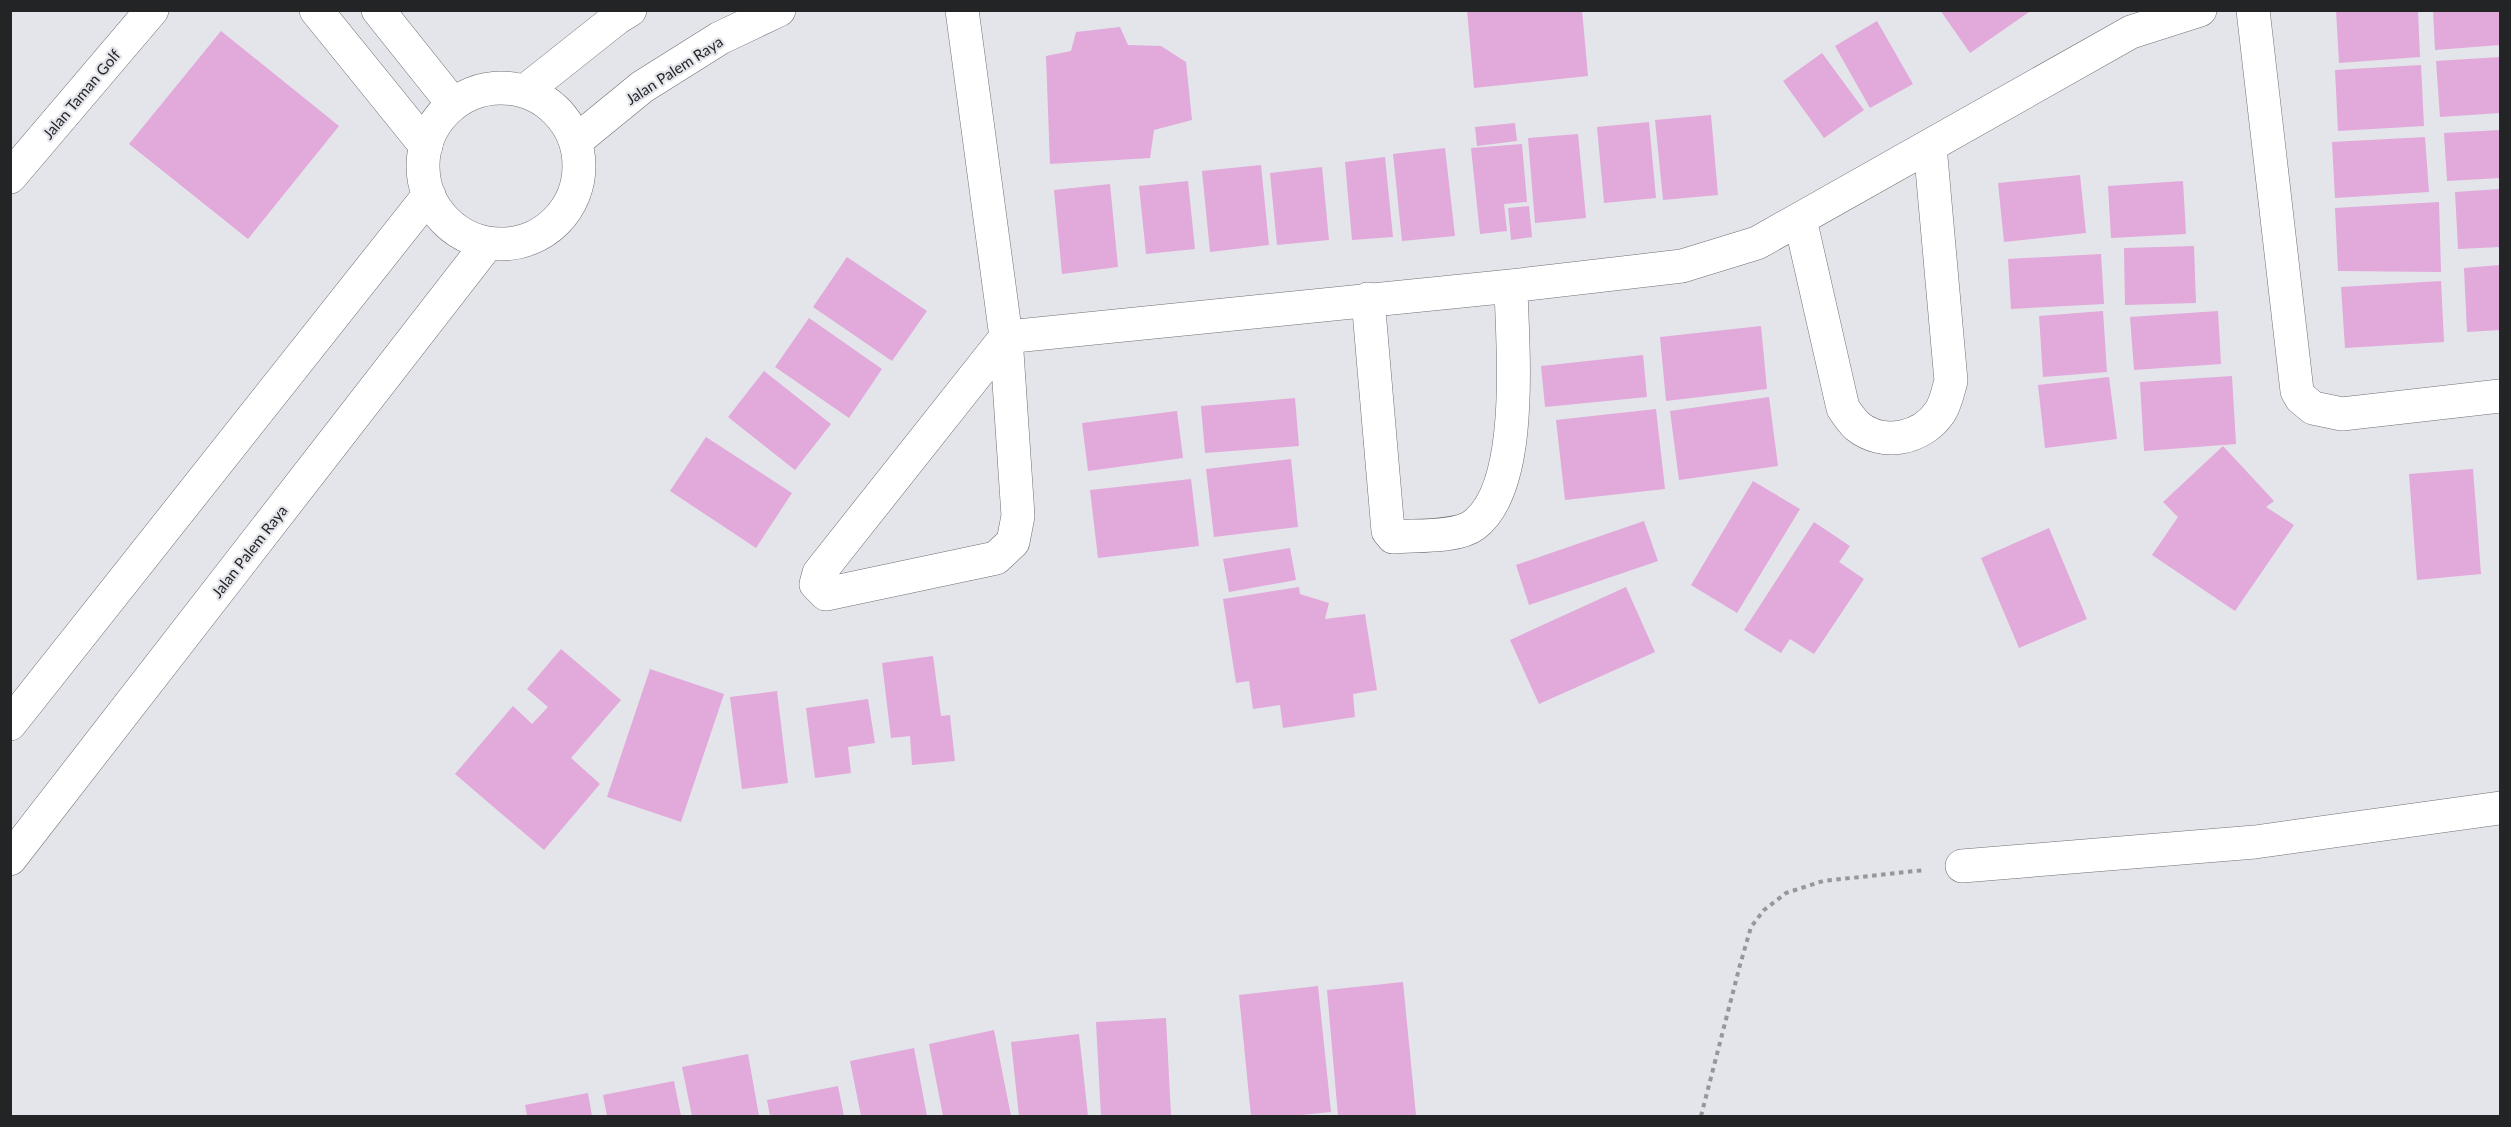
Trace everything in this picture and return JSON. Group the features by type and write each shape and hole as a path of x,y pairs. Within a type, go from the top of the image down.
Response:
{"street":[{"name":"Jalan Taman Golf","path":"10,177 152,10"},
{"path":"316,10 426,146"},
{"path":"378,10 453,104"},
{"path":"525,91 630,10"},
{"name":"Jalan Palem Raya","path":"576,141 642,87 720,38 779,10"},
{"path":"962,10 1006,337 1018,516 1013,542 996,558 826,594 816,584 819,573 1006,337 1511,286 1682,266 1757,243 2131,32 2200,10"},
{"path":"2253,10 2297,391 2301,398 2313,408 2342,414 2500,396"},
{"path":"500,87 525,91 547,102 564,119 576,141 579,167 574,193 561,216 540,234 515,243 488,243 463,234 443,218 429,195 423,171 426,146 436,123 453,104 475,92 500,87"},
{"path":"1800,219 1843,408 1856,425 1868,433 1902,438 1918,432 1940,412 1951,381 1930,146"},
{"path":"10,724 429,195"},
{"name":"Jalan Palem Raya","path":"10,859 488,243"},
{"path":"1368,299 1388,531 1393,537 1460,532 1474,525 1486,513 1499,485 1509,454 1513,416 1511,286"},
{"path":"1962,866 2255,842 2500,808"}],"path":[{"path":"1701,1116 1751,927 1764,910 1786,893 1823,881 1962,866"}],"building":[{"path":"1467,10 1582,10 1588,76 1474,88"},
{"path":"1940,10 2028,10 2029,12 1970,53"},
{"path":"2336,10 2418,10 2420,57 2339,63"},
{"path":"2433,10 2500,10 2500,45 2435,50"},
{"path":"1877,21 1913,84 1870,108 1835,46"},
{"path":"1120,27 1128,45 1161,46 1186,62 1192,120 1154,130 1150,158 1050,164 1046,56 1071,51 1076,32"},
{"path":"221,31 339,126 248,239 129,144"},
{"path":"1822,53 1864,110 1824,138 1783,81"},
{"path":"2500,57 2500,113 2440,117 2436,61"},
{"path":"2421,65 2424,126 2338,131 2335,70"},
{"path":"1711,115 1718,195 1663,200 1655,120"},
{"path":"1649,122 1656,198 1604,203 1597,127"},
{"path":"1515,123 1517,141 1477,146 1475,127"},
{"path":"2500,130 2500,178 2447,181 2444,133"},
{"path":"1578,134 1586,218 1535,223 1528,138"},
{"path":"2425,137 2429,192 2335,198 2332,142"},
{"path":"1522,144 1527,202 1504,204 1507,231 1480,234 1471,148"},
{"path":"1445,148 1455,236 1402,241 1393,154"},
{"path":"1385,157 1393,237 1352,240 1345,162"},
{"path":"1261,165 1269,245 1210,252 1202,171"},
{"path":"1322,167 1329,240 1277,245 1270,173"},
{"path":"2080,175 2086,233 2004,242 1998,183"},
{"path":"1188,181 1195,249 1146,254 1139,186"},
{"path":"2183,181 2186,234 2111,238 2108,186"},
{"path":"1110,184 1118,267 1062,274 1054,190"},
{"path":"2500,189 2500,247 2458,249 2455,192"},
{"path":"2439,202 2441,272 2338,271 2335,208"},
{"path":"1529,206 1532,237 1511,240 1508,208"},
{"path":"2194,246 2196,303 2125,305 2124,248"},
{"path":"2101,254 2104,304 2011,309 2008,259"},
{"path":"847,257 927,311 892,361 813,307"},
{"path":"2500,265 2500,330 2467,332 2464,268"},
{"path":"2441,281 2444,342 2345,348 2341,287"},
{"path":"2103,311 2107,372 2043,377 2039,316"},
{"path":"2218,311 2221,364 2134,370 2130,317"},
{"path":"809,318 882,369 849,418 775,367"},
{"path":"1761,326 1767,389 1666,401 1660,337"},
{"path":"1643,355 1647,397 1545,407 1541,366"},
{"path":"764,371 831,424 795,470 728,417"},
{"path":"2232,376 2236,444 2144,451 2140,382"},
{"path":"2109,377 2117,439 2045,448 2038,385"},
{"path":"1769,397 1778,466 1679,480 1670,411"},
{"path":"1295,398 1299,446 1205,453 1201,406"},
{"path":"1656,409 1665,489 1565,500 1556,420"},
{"path":"1177,411 1183,458 1088,471 1082,423"},
{"path":"706,437 792,493 756,548 670,491"},
{"path":"2223,446 2274,501 2266,507 2294,525 2235,611 2152,555 2178,517 2163,502"},
{"path":"1291,459 1298,527 1214,537 1206,469"},
{"path":"2473,469 2481,574 2417,580 2409,474"},
{"path":"1191,479 1199,546 1098,558 1090,490"},
{"path":"1753,481 1800,509 1737,613 1691,585"},
{"path":"1644,521 1658,561 1529,605 1516,565"},
{"path":"1814,522 1850,546 1839,562 1864,579 1814,654 1790,639 1781,653 1744,630"},
{"path":"2049,528 2087,619 2019,648 1981,558"},
{"path":"1290,548 1296,580 1229,592 1223,559"},
{"path":"1299,587 1300,594 1329,603 1325,619 1365,614 1377,690 1353,694 1355,717 1283,728 1280,705 1253,709 1249,681 1236,683 1223,599"},
{"path":"1626,587 1655,652 1539,704 1510,640"},
{"path":"561,649 621,700 571,758 600,784 544,850 455,774 513,706 532,724 548,707 527,689"},
{"path":"933,656 941,716 950,715 955,761 912,765 910,736 891,738 882,663"},
{"path":"650,669 724,694 681,822 607,797"},
{"path":"777,691 788,783 742,789 730,697"},
{"path":"868,699 875,743 848,747 851,773 815,778 806,708"},
{"path":"1403,982 1416,1115 1338,1116 1327,990"},
{"path":"1318,986 1331,1112 1292,1116 1251,1116 1239,995"},
{"path":"1166,1018 1171,1116 1101,1116 1096,1022"},
{"path":"994,1030 1011,1116 943,1116 929,1044"},
{"path":"1079,1034 1088,1116 1019,1116 1011,1042"},
{"path":"914,1048 927,1116 861,1116 850,1061"},
{"path":"748,1054 759,1116 692,1116 682,1067"},
{"path":"674,1081 681,1116 607,1116 603,1095"},
{"path":"838,1086 844,1116 770,1116 767,1100"},
{"path":"588,1093 592,1116 527,1116 525,1105"}]}
